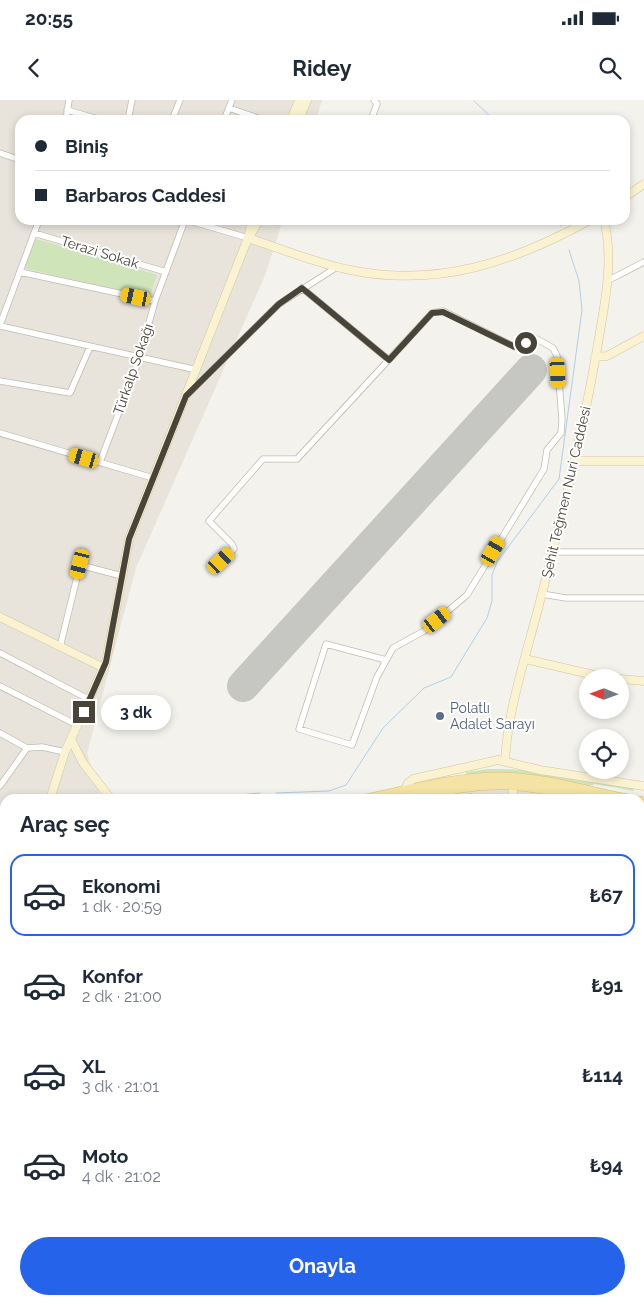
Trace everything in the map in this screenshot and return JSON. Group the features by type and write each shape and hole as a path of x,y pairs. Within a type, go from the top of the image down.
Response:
{"main road":[{"path":"409,794 478,778 507,777 600,794"},
{"path":"412,794 471,786 513,785 563,794"}],"street":[{"path":"67,115 69,100"},
{"path":"129,115 132,100"},
{"path":"174,115 180,100"},
{"path":"226,115 232,100"},
{"path":"293,115 299,100"},
{"path":"301,115 307,100"},
{"path":"373,115 377,104 374,100"},
{"path":"229,108 248,115"},
{"path":"68,110 84,115"},
{"path":"0,152 15,158"},
{"path":"630,194 644,184"},
{"path":"37,225 0,325 197,370"},
{"name":"Türkalp Sokağı","path":"100,462 139,358 155,301 184,225"},
{"path":"203,225 337,268 409,276 465,271 504,260 579,225"},
{"path":"52,794 65,752 104,668 129,539 197,370 248,238 251,225"},
{"path":"248,238 256,225"},
{"name":"Şehit Teğmen Nuri Caddesi","path":"504,761 509,722 575,461 595,358 607,281 608,245 605,225"},
{"name":"Terazi Sokak","path":"34,233 166,272"},
{"path":"607,281 644,262"},
{"path":"186,396 279,304 337,268"},
{"path":"20,272 155,301"},
{"path":"302,288 389,360"},
{"path":"267,460 297,459 432,313 443,312 515,347 537,339 553,348 557,356 562,419 561,433 547,450 544,469 467,595 424,631 393,648 377,677 352,745 299,729 326,644 386,660"},
{"path":"595,358 606,356 644,336"},
{"path":"0,381 70,394 90,347"},
{"path":"0,433 153,478"},
{"path":"216,566 234,549 232,544 209,521 262,459 297,459"},
{"path":"575,461 644,461"},
{"path":"553,552 644,552"},
{"path":"60,647 80,564 122,576"},
{"path":"542,594 566,598 644,598"},
{"path":"0,617 104,668"},
{"path":"0,653 90,700"},
{"path":"525,660 579,672"},
{"path":"629,680 644,681"},
{"path":"0,686 77,725"},
{"path":"0,733 27,748 42,747 65,752"},
{"path":"71,739 83,763 107,794"},
{"path":"0,786 27,748"},
{"path":"405,794 408,783 413,779 491,760 504,761 540,770 644,786"},
{"path":"513,785 513,794"},
{"path":"471,786 471,794"}],"shaded area":[{"path":"0,100 322,100 318,115 15,115 15,225 281,225 266,273 136,568 87,753 99,794 0,794"},
{"path":"495,787 523,788 552,794 451,794"}],"green space":[{"path":"36,239 157,275 149,297 24,268"},
{"path":"488,769 524,770 633,788 634,791 595,784 587,787 467,776 466,772"}],"waterway":[{"path":"474,101 489,115"},
{"path":"276,793 329,791 346,785 383,728 424,688 451,677 487,618 492,601 492,575 497,562 559,479 582,310 579,281 569,250"},
{"path":"249,794 260,793"}],"runway":[{"path":"243,686 531,370"}],"place":[{"name":"Polatlı Adalet Sarayı","path":"440,716"}],"route":[{"path":"84,712 106,662 129,539 186,396 279,304 302,288 389,360 432,313 443,312 515,347 526,343"}]}
